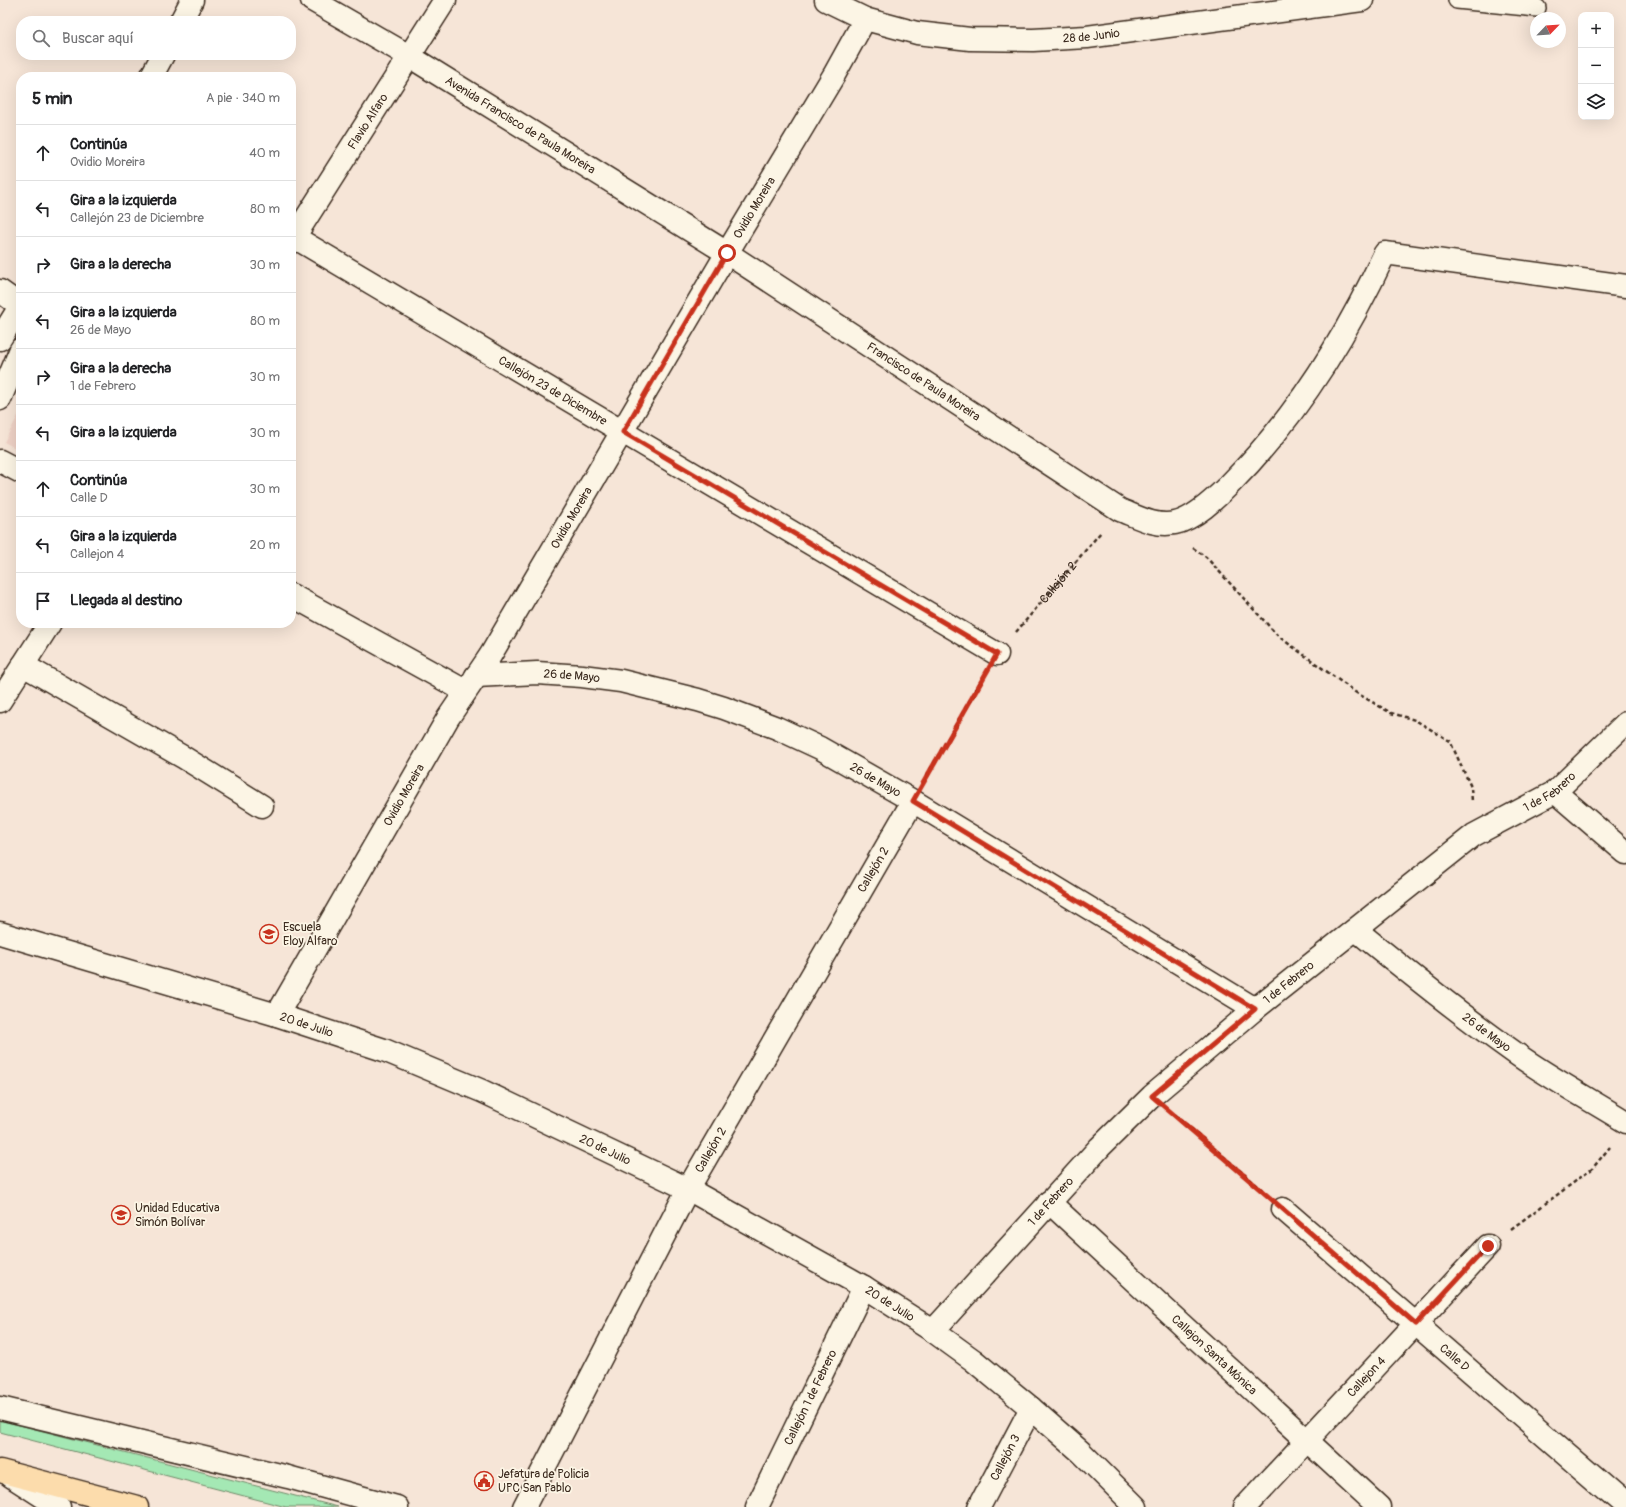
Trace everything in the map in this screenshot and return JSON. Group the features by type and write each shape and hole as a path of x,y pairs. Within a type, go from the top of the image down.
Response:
{"highway":[{"path":"4,1472 137,1507"}],"street":[{"path":"184,16 192,0"},
{"name":"Avenida Francisco de Paula Moreira","path":"312,0 409,56 727,253"},
{"name":"Flavio Alfaro","path":"296,235 445,0"},
{"name":"28 de Junio","path":"826,0 865,19 917,33 970,39 1033,40 1087,37 1362,0"},
{"name":"Ovidio Moreira","path":"277,1015 448,718 494,649 727,253 834,75 865,19"},
{"path":"154,72 160,60"},
{"name":"Callejón 23 de Diciembre","path":"296,242 623,432 997,654"},
{"name":"Francisco de Paula Moreira","path":"727,253 1120,510"},
{"path":"1120,510 1158,525 1176,523 1196,513 1214,499 1251,463 1278,430 1338,343 1372,281 1385,253 1626,286"},
{"path":"0,291 16,302"},
{"path":"0,339 16,314"},
{"path":"0,399 16,361"},
{"path":"0,461 16,469"},
{"path":"0,475 16,481"},
{"path":"296,597 471,684"},
{"path":"0,701 47,628"},
{"path":"23,665 183,757 262,806"},
{"name":"26 de Mayo","path":"471,684 537,673 582,676 634,684 690,698 737,713 800,738 913,801 1255,1009"},
{"name":"1 de Febrero","path":"933,1331 1100,1147 1152,1096 1255,1009 1474,835 1555,792 1626,723"},
{"path":"1555,792 1626,853"},
{"name":"Callejón 2","path":"524,1507 688,1189 913,801"},
{"name":"26 de Mayo","path":"1356,930 1464,1016 1516,1054 1626,1122"},
{"name":"20 de Julio","path":"0,933 277,1015 384,1050 421,1064 568,1130 688,1189 864,1287 933,1331 973,1360 1031,1408 1081,1452 1136,1507"},
{"name":"Callejon Santa Mónica","path":"1049,1202 1379,1507"},
{"name":"Calle D","path":"1283,1209 1626,1506"},
{"name":"Callejon 4","path":"1245,1507 1488,1246"},
{"name":"Callejón 1 de Febrero","path":"757,1507 864,1287"},
{"path":"0,1408 288,1477 397,1507"},
{"name":"Callejón 3","path":"979,1507 1031,1408"},
{"path":"4,1472 58,1507"}],"lane":[{"path":"1457,0 1537,8"}],"path":[{"name":"Callejón 2","path":"913,801 997,654 1120,510"},
{"path":"1158,525 1206,556 1278,636 1318,666 1355,692 1391,713 1415,720 1450,741 1471,787 1474,835"},
{"path":"1152,1096 1283,1209"},
{"path":"1488,1246 1592,1169 1611,1146"}],"shaded area":[{"path":"16,419 16,448 4,442"}],"green space":[{"path":"0,1420 338,1507 286,1507 0,1432"}],"place":[{"name":"Escuela Eloy Alfaro","path":"269,934"},
{"name":"Unidad Educativa Simón Bolívar","path":"121,1215"},
{"name":"Jefatura de Policia UPC San Pablo","path":"484,1481"}],"route":[{"path":"727,253 623,432 997,654 913,801 1255,1009 1152,1096 1416,1324 1488,1246"}]}
